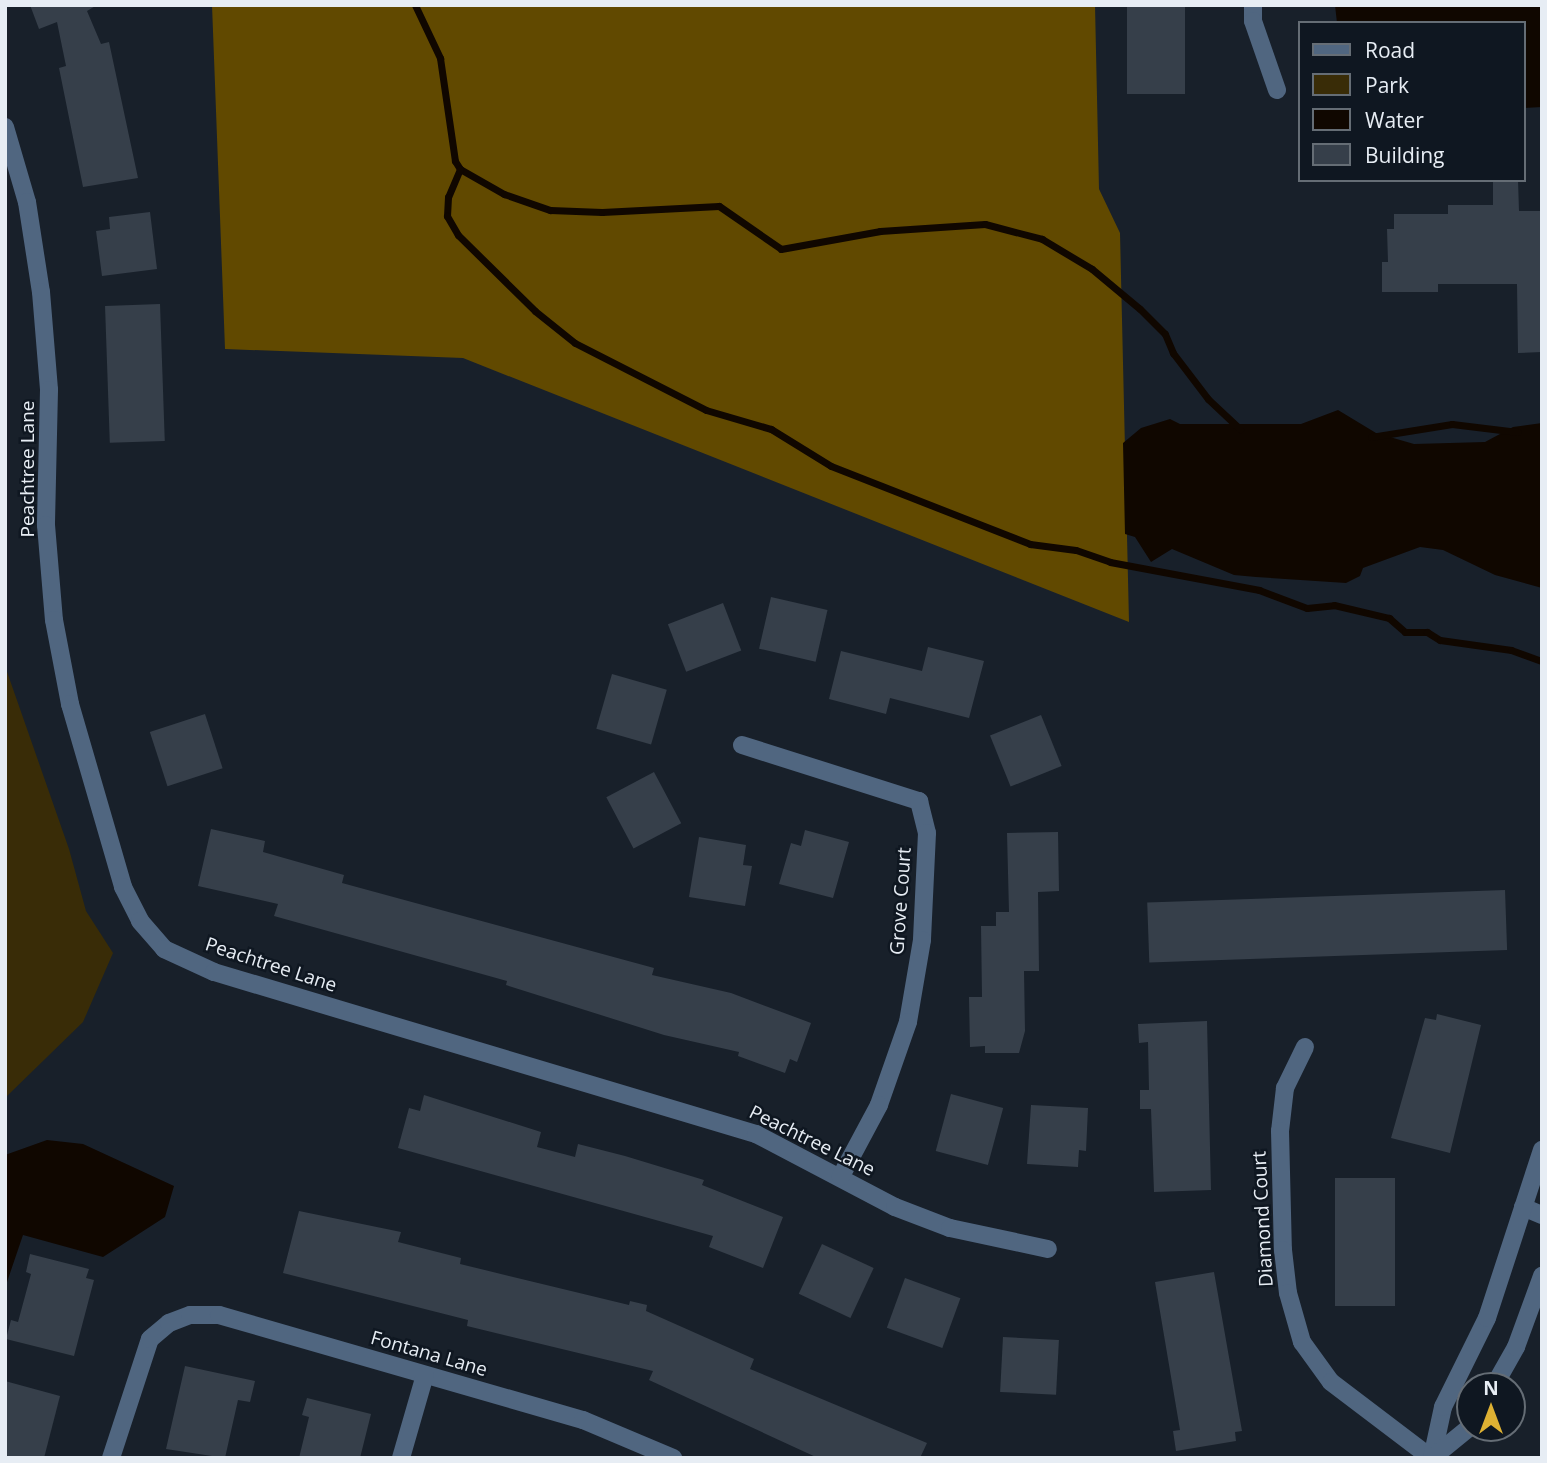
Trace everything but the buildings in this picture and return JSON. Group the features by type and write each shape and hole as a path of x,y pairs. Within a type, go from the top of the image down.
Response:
{"street":[{"path":"1253,5 1253,21 1277,90"},
{"name":"Peachtree Lane","path":"5,127 27,202 41,292 50,390 46,525 54,620 85,757 123,887 141,920 164,949 214,972 756,1134 895,1207 950,1228 1048,1249"},
{"name":"Grove Court","path":"742,745 919,801 927,833 922,940 908,1022 879,1105 841,1177"},
{"name":"Diamond Court","path":"1305,1047 1285,1088 1280,1131 1283,1250 1288,1293 1302,1342 1331,1382 1432,1458"},
{"path":"1432,1458 1443,1407 1487,1318 1542,1150"},
{"path":"1522,1207 1542,1215"},
{"path":"1502,1372 1516,1347 1542,1276"},
{"name":"Fontana Lane","path":"111,1458 150,1339 169,1323 190,1315 219,1315 583,1420 673,1458"},
{"path":"401,1458 425,1375"},
{"path":"1432,1458 1456,1438"}],"green space":[{"path":"5,666 69,849 86,911 113,953 83,1022 5,1098"}],"shaded area":[{"path":"212,5 1095,5 1099,189 1120,233 1129,622 463,358 225,349"}],"water":[{"path":"1335,5 1542,5 1542,107 1526,108 1526,21 1337,21"},
{"path":"1338,410 1376,433 1414,444 1485,442 1513,427 1542,423 1542,588 1495,575 1443,550 1420,547 1363,568 1360,576 1346,583 1234,575 1172,549 1151,562 1135,537 1125,534 1123,443 1141,428 1170,419 1180,424 1301,424"},
{"path":"47,1140 83,1144 174,1186 165,1217 103,1257 23,1235 5,1288 5,1155"}],"waterway":[{"path":"415,5 440,58 455,161 460,169 504,194 550,210 602,212 719,206 781,249 880,231 985,224 1042,239 1092,269 1140,309 1165,334 1173,353 1208,399 1240,429"},
{"path":"460,169 448,197 447,216 458,235 535,311 575,343 706,410 771,429 831,466 1030,544 1076,550 1110,562 1259,590 1307,608 1334,605 1389,618 1405,632 1427,632 1440,640 1511,650 1542,661"},
{"path":"1371,437 1452,424 1518,432"}]}
